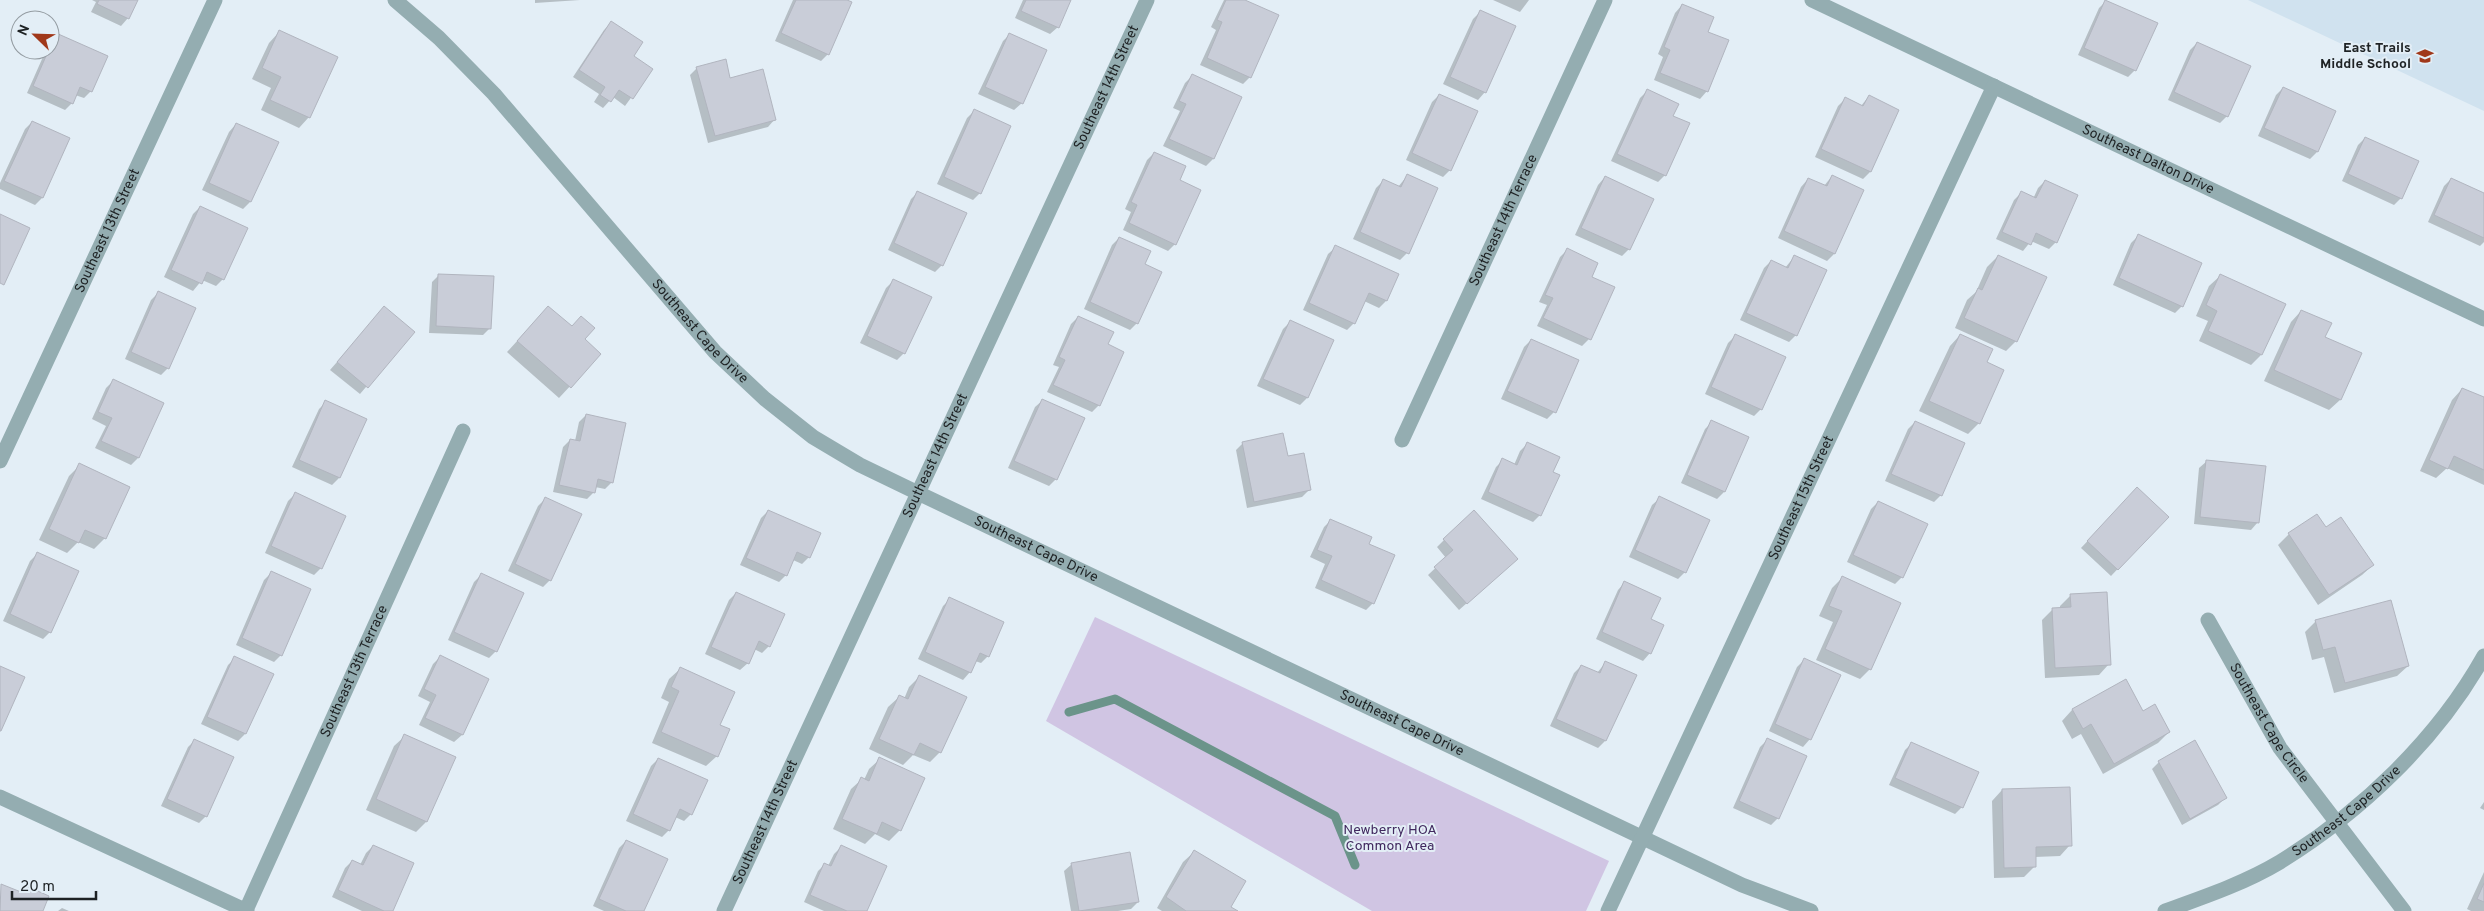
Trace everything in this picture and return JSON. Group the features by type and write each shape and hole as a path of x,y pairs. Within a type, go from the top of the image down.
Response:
{"street":[{"name":"Southeast 13th Street","path":"0,461 215,0"},
{"name":"Southeast Cape Drive","path":"395,0 438,38 494,94 722,359 765,398 814,437 860,465 1643,838 1742,885 1811,911"},
{"name":"Southeast 14th Street","path":"724,911 1147,0"},
{"name":"Southeast 14th Terrace","path":"1402,440 1605,0"},
{"name":"Southeast Dalton Drive","path":"1812,0 2484,319"},
{"name":"Southeast 15th Street","path":"1608,911 1994,86"},
{"name":"Southeast 13th Terrace","path":"246,911 463,431"},
{"name":"Southeast Cape Circle","path":"2208,620 2280,748 2404,911"},
{"name":"Southeast Cape Drive","path":"2165,911 2219,891 2279,862 2338,822 2398,768 2442,719 2484,656"},
{"path":"0,797 246,911"}],"shaded area":[{"name":"East Trails Middle School","path":"2248,0 2484,0 2484,111"}],"green space":[{"name":"Newberry HOA Common Area","path":"1095,617 1609,861 1586,911 1372,911 1046,721"}],"building":[{"path":"99,0 138,0 129,19 97,4"},
{"path":"796,0 847,0 852,2 829,55 781,33"},
{"path":"1026,0 1071,0 1059,28 1021,11"},
{"path":"1226,0 1245,0 1279,15 1251,78 1207,58 1222,22 1217,20"},
{"path":"2105,0 2158,23 2136,71 2084,48"},
{"path":"1682,4 1714,17 1708,32 1729,40 1708,92 1660,73 1670,50 1664,47"},
{"path":"1480,10 1516,26 1486,93 1450,77"},
{"path":"611,21 643,42 634,56 653,69 633,99 619,90 611,102 600,95 605,87 579,70"},
{"path":"279,30 338,57 310,118 270,100 281,77 262,68"},
{"path":"1009,33 1047,50 1023,104 985,87"},
{"path":"60,35 108,56 92,92 80,87 73,104 33,86 44,60 60,60"},
{"path":"2197,42 2251,66 2228,117 2174,92"},
{"path":"726,59 730,78 763,69 776,120 715,136 696,67"},
{"path":"1192,74 1242,97 1214,159 1169,139 1186,104 1179,101"},
{"path":"2283,87 2336,111 2318,152 2264,128"},
{"path":"1647,89 1679,104 1673,116 1690,123 1666,176 1617,154"},
{"path":"1439,94 1478,111 1451,171 1412,153"},
{"path":"1869,95 1899,110 1871,172 1821,149 1845,97 1863,106"},
{"path":"974,109 1011,126 981,194 944,177"},
{"path":"32,121 70,138 43,198 4,181"},
{"path":"236,123 279,142 251,202 209,183"},
{"path":"2365,137 2419,161 2402,199 2348,174"},
{"path":"1154,152 1186,166 1180,180 1201,190 1176,245 1129,223 1137,205 1131,202"},
{"path":"1407,174 1438,188 1409,254 1360,232 1383,179 1401,187"},
{"path":"1832,175 1864,190 1835,254 1784,231 1808,178 1827,186"},
{"path":"1605,176 1654,199 1630,250 1581,228"},
{"path":"2451,178 2484,193 2484,238 2434,215"},
{"path":"2045,180 2078,195 2057,243 2036,233 2031,245 2002,232 2021,191 2036,198"},
{"path":"917,191 967,213 943,266 894,243"},
{"path":"200,206 248,228 224,280 207,272 202,284 171,270"},
{"path":"0,214 30,228 4,285 0,283"},
{"path":"2138,234 2202,263 2183,307 2119,278"},
{"path":"1119,237 1151,251 1145,264 1162,272 1138,324 1090,302"},
{"path":"1335,245 1399,274 1387,301 1369,293 1355,324 1309,303"},
{"path":"1567,248 1598,263 1592,277 1615,287 1591,340 1543,318 1553,298 1545,295"},
{"path":"1794,255 1827,270 1797,336 1746,313 1771,260 1788,268"},
{"path":"1998,255 2047,277 2017,342 1964,318 1978,288 1982,290"},
{"path":"438,274 494,276 491,329 436,326"},
{"path":"2220,274 2286,304 2262,355 2208,331 2217,311 2206,305"},
{"path":"893,279 932,297 905,354 867,336"},
{"path":"158,291 196,308 169,369 131,352"},
{"path":"384,306 415,332 368,388 337,362"},
{"path":"548,306 572,326 581,316 595,328 585,339 601,354 571,388 517,341"},
{"path":"2301,310 2332,323 2325,337 2362,353 2341,400 2274,370"},
{"path":"1078,316 1114,332 1108,344 1124,352 1100,406 1053,385 1065,360 1059,357"},
{"path":"1290,320 1334,340 1308,398 1263,379"},
{"path":"1735,334 1786,357 1762,410 1711,387"},
{"path":"1960,334 1993,349 1987,362 2004,370 1980,424 1929,401"},
{"path":"1531,339 1579,360 1556,413 1507,391"},
{"path":"113,379 164,403 139,458 101,441 112,418 98,412"},
{"path":"2462,388 2484,397 2484,470 2454,456 2448,469 2429,460"},
{"path":"1042,399 1085,418 1057,480 1014,461"},
{"path":"325,400 367,419 340,478 299,460"},
{"path":"586,414 626,423 613,483 598,479 595,493 559,485 570,439 580,441"},
{"path":"1711,420 1749,437 1725,492 1687,475"},
{"path":"1915,421 1965,443 1942,496 1891,474"},
{"path":"1283,433 1288,456 1304,453 1311,490 1254,502 1242,442"},
{"path":"1527,442 1560,457 1553,472 1560,475 1541,516 1488,492 1502,458 1517,465"},
{"path":"2206,460 2266,466 2259,523 2200,517"},
{"path":"79,463 130,487 106,539 85,530 79,543 49,529"},
{"path":"2137,487 2169,517 2118,570 2087,541"},
{"path":"295,492 346,516 322,569 271,546"},
{"path":"1659,496 1710,520 1686,573 1635,550"},
{"path":"545,497 582,514 551,581 515,564"},
{"path":"1878,501 1928,524 1903,578 1853,555"},
{"path":"768,510 821,533 810,558 797,552 787,576 746,558"},
{"path":"1474,510 1518,559 1467,604 1434,567 1453,550 1443,539"},
{"path":"2317,514 2326,527 2341,517 2374,565 2329,595 2288,533"},
{"path":"1330,519 1372,537 1369,544 1395,555 1374,604 1321,580 1332,556 1317,550"},
{"path":"37,552 79,571 51,633 10,614"},
{"path":"271,571 311,589 282,656 242,638"},
{"path":"481,573 524,593 497,652 454,632"},
{"path":"1842,576 1901,603 1871,670 1825,649 1842,611 1829,606"},
{"path":"1624,581 1661,598 1651,619 1664,625 1651,654 1602,632"},
{"path":"736,592 785,614 770,647 759,641 749,664 711,647"},
{"path":"2107,592 2111,665 2055,668 2052,608 2071,607 2070,594"},
{"path":"949,597 1004,622 989,657 980,653 971,673 925,652"},
{"path":"2391,600 2409,666 2345,683 2335,647 2323,650 2315,620"},
{"path":"440,655 489,679 463,735 425,718 436,695 424,689"},
{"path":"234,656 274,674 246,734 207,717"},
{"path":"1804,658 1841,675 1811,740 1775,724"},
{"path":"1605,661 1637,675 1606,741 1556,719 1581,665 1600,673"},
{"path":"0,666 25,677 1,731 0,731"},
{"path":"680,667 735,692 720,725 730,729 718,757 661,732 679,691 671,687"},
{"path":"919,675 967,697 941,753 920,743 914,755 879,739 899,695 908,699"},
{"path":"2126,679 2143,711 2155,704 2170,732 2114,764 2091,724 2083,729 2072,709"},
{"path":"404,734 456,757 427,822 376,799"},
{"path":"1767,738 1807,756 1779,819 1739,801"},
{"path":"194,739 234,757 207,817 167,799"},
{"path":"2195,740 2227,798 2190,819 2158,761"},
{"path":"1911,742 1979,772 1963,808 1895,778"},
{"path":"879,757 925,778 901,831 882,822 877,834 842,819 861,777 869,781"},
{"path":"658,758 708,780 692,815 680,809 670,831 633,814"},
{"path":"2070,787 2072,846 2036,847 2036,867 2004,868 2002,789"},
{"path":"626,840 668,859 644,911 626,911 599,899"},
{"path":"373,845 414,863 393,911 384,911 338,890 352,860 363,865"},
{"path":"841,845 887,866 867,911 847,911 810,895 824,863 831,866"},
{"path":"1194,850 1246,881 1231,907 1238,911 1186,911 1166,897"},
{"path":"1130,852 1139,902 1079,911 1071,863"},
{"path":"2484,883 2484,902 2477,899"},
{"path":"1,884 21,892 24,885 49,896 43,911 0,911"}],"waterway":[{"path":"1069,712 1115,699 1335,816 1355,865"}],"place":[{"name":"East Trails Middle School","path":"2425,56"}]}
